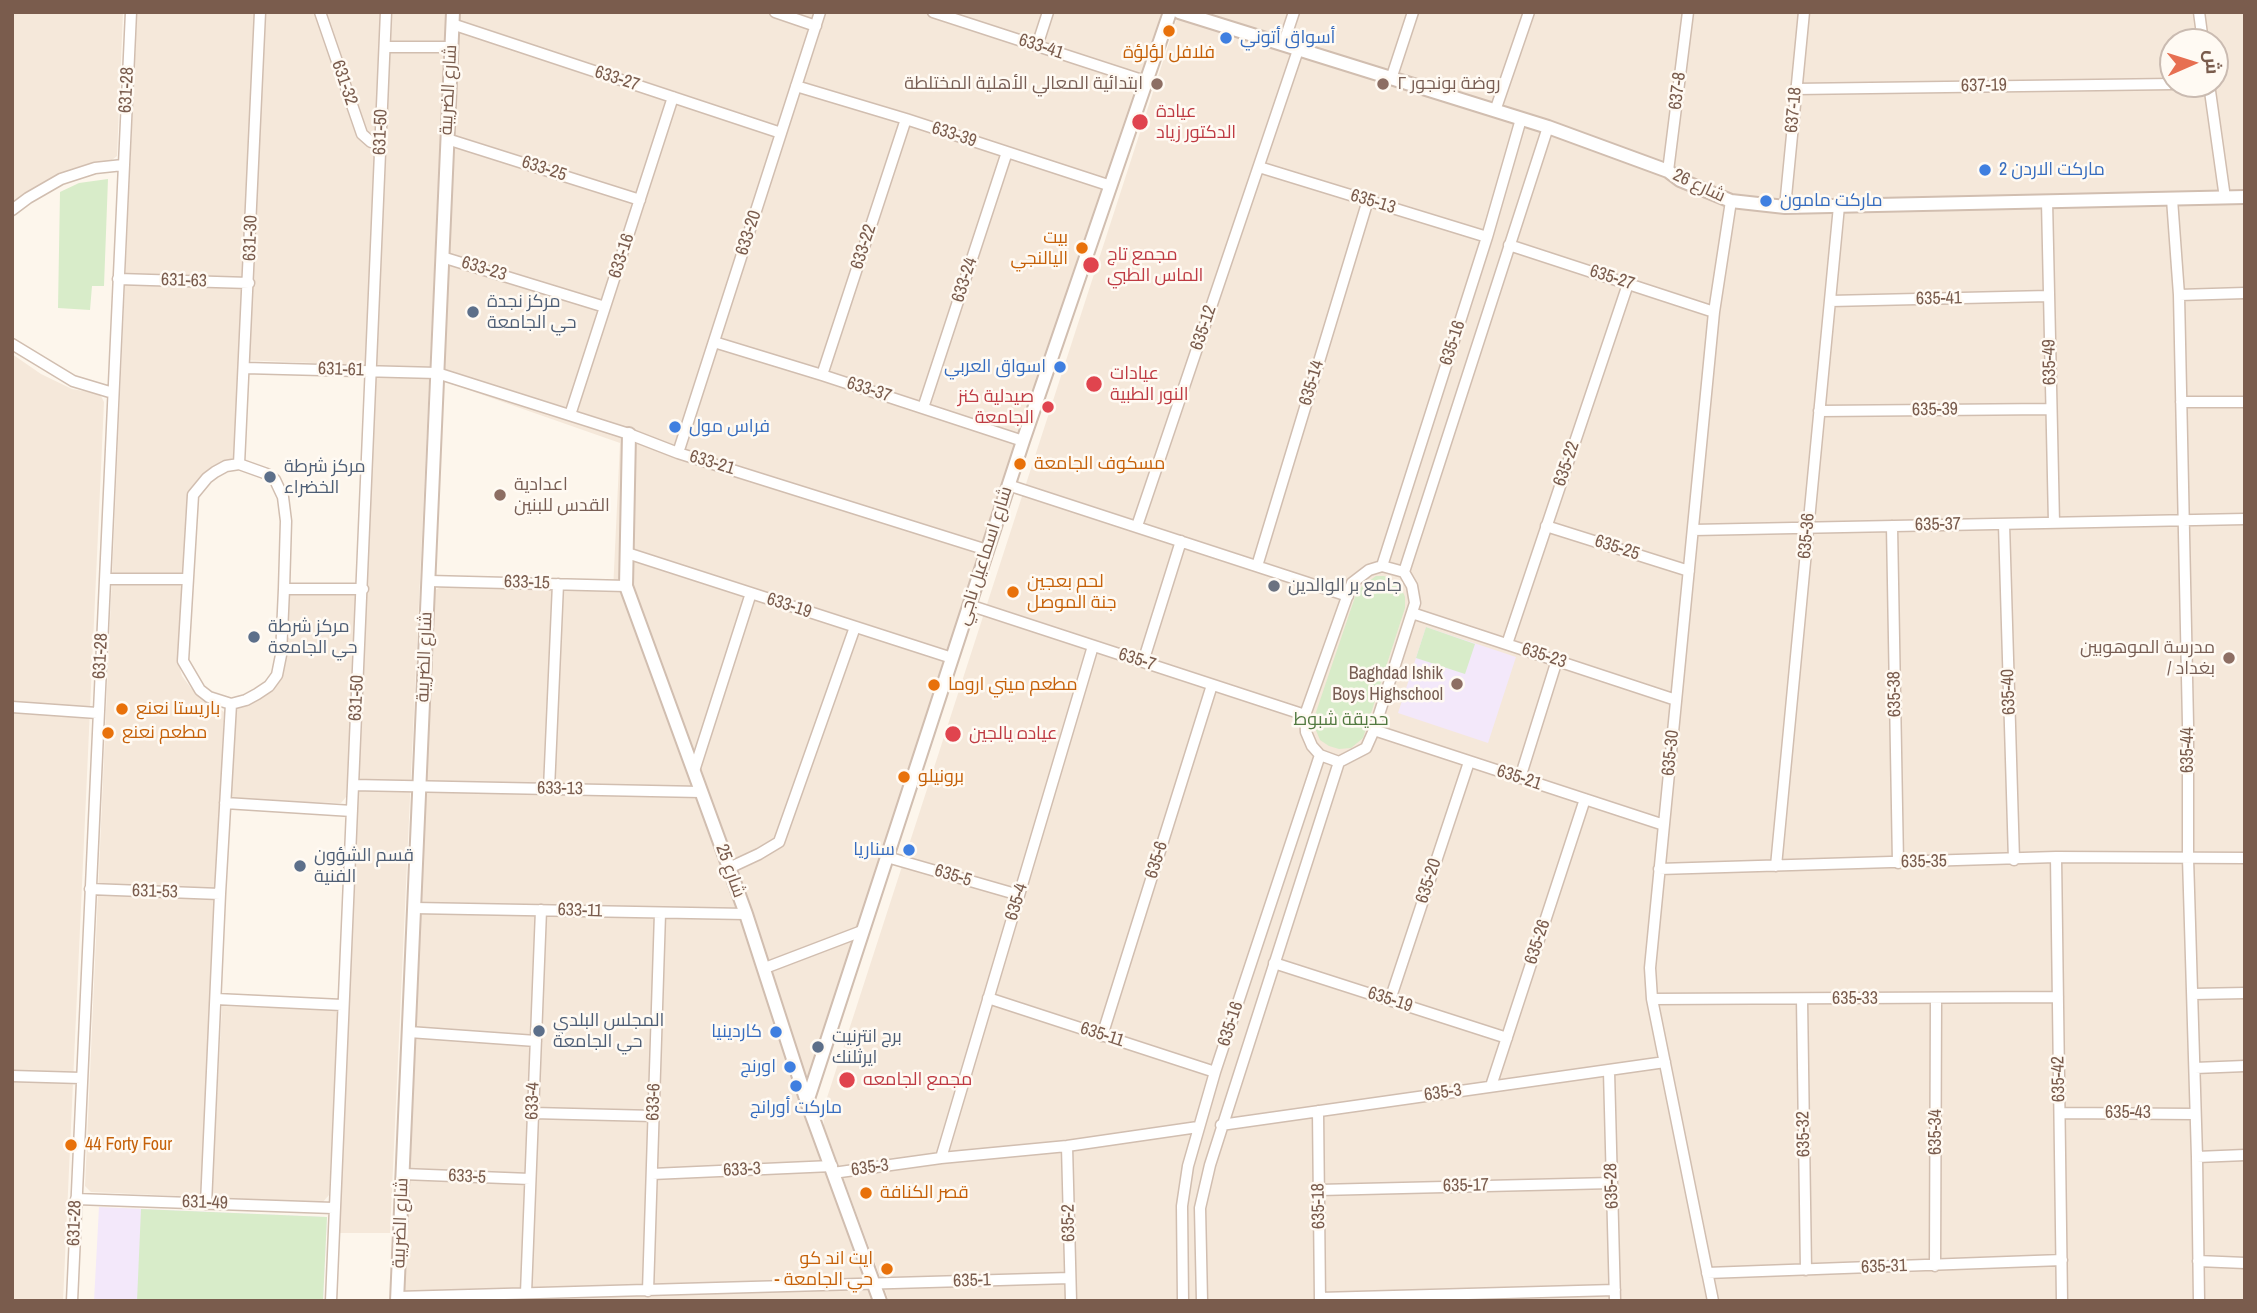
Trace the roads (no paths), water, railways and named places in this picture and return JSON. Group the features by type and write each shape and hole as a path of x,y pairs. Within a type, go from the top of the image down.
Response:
{"street":[{"name":"631-28","path":"72,1301 131,12"},
{"name":"631-30","path":"239,464 260,12"},
{"name":"631-32","path":"320,12 362,134 371,142 381,143"},
{"name":"631-50","path":"331,1301 387,12"},
{"path":"775,12 816,26"},
{"name":"633-20","path":"678,453 820,12"},
{"path":"1037,46 1048,12"},
{"name":"شارع اسماعيل ناجي","path":"807,1102 1008,485 1170,12"},
{"name":"شارع 26","path":"1179,12 1548,127 1668,171 1680,180 1731,201 1785,207 2245,197"},
{"path":"1283,45 1294,12"},
{"path":"1391,79 1413,12"},
{"path":"1495,111 1529,12"},
{"name":"637-8","path":"1668,171 1688,12"},
{"name":"637-18","path":"1785,207 1804,12"},
{"name":"633-41","path":"936,13 1148,82"},
{"name":"شارع الضريبة","path":"398,1299 453,18"},
{"name":"633-27","path":"453,18 781,133"},
{"path":"385,47 451,47"},
{"name":"635-12","path":"1137,526 1298,50"},
{"name":"637-19","path":"1795,89 2159,84"},
{"name":"633-39","path":"796,86 1111,186"},
{"name":"633-16","path":"570,415 673,97"},
{"path":"2211,98 2225,198"},
{"name":"633-22","path":"822,374 906,119"},
{"name":"635-16","path":"1382,566 1487,237 1521,119"},
{"name":"635-16","path":"1404,572 1548,127"},
{"name":"633-25","path":"447,139 640,200"},
{"name":"633-24","path":"923,408 1007,152"},
{"path":"12,210 27,198 61,179 95,168 123,165"},
{"name":"635-13","path":"1259,167 1487,237"},
{"name":"635-44","path":"2172,199 2179,295 2188,858 2199,1301"},
{"name":"635-14","path":"1257,566 1368,200"},
{"name":"635-30","path":"1713,1301 1652,999 1650,968 1714,312 1731,201"},
{"name":"635-49","path":"2047,201 2054,523"},
{"name":"635-36","path":"1776,866 1839,206"},
{"name":"635-27","path":"1509,245 1714,312"},
{"name":"633-23","path":"442,257 605,307"},
{"name":"631-63","path":"118,279 249,283"},
{"name":"635-22","path":"1507,644 1628,284"},
{"path":"2179,295 2245,293"},
{"name":"635-41","path":"1830,301 2049,296"},
{"name":"633-37","path":"714,342 822,374 1023,441"},
{"path":"12,344 73,381 113,393"},
{"name":"631-61","path":"245,368 437,373"},
{"name":"633-21","path":"437,373 629,434 678,453 987,550"},
{"path":"2181,402 2245,402"},
{"name":"635-39","path":"1819,411 2051,409"},
{"name":"شارع 25","path":"629,434 626,586 746,914 807,1102 880,1301"},
{"path":"239,464 267,474 275,480 283,497 286,521 284,589 281,655 277,675 269,686 257,694 231,704 209,697 200,690 183,661 193,495 215,472 226,466 239,464"},
{"path":"1008,485 1348,596"},
{"name":"635-37","path":"1693,530 2245,519"},
{"name":"635-40","path":"2004,524 2014,860"},
{"name":"635-25","path":"1546,526 1689,571"},
{"name":"635-38","path":"1892,526 1898,863"},
{"path":"1143,662 1181,541"},
{"name":"633-19","path":"627,553 952,659"},
{"path":"1382,566 1404,572 1412,586 1415,603 1366,748 1339,762 1320,755 1312,746 1306,732 1305,715 1352,583 1368,570 1382,566"},
{"path":"105,579 186,579"},
{"name":"633-15","path":"429,580 626,586"},
{"path":"549,789 558,584"},
{"path":"284,589 363,589"},
{"path":"694,771 751,593"},
{"name":"635-7","path":"969,605 1305,715"},
{"name":"635-23","path":"1412,613 1676,700"},
{"path":"729,868 779,842 855,627"},
{"name":"635-4","path":"941,1158 1093,646"},
{"path":"1520,778 1557,660"},
{"name":"635-6","path":"1102,1035 1212,685"},
{"path":"206,1204 231,704"},
{"path":"12,707 97,713"},
{"name":"635-21","path":"1374,730 1664,825"},
{"name":"635-16","path":"1182,1301 1182,1206 1188,1166 1215,1072 1320,755"},
{"name":"635-16","path":"1202,1301 1200,1208 1221,1125 1339,762"},
{"name":"635-20","path":"1390,1000 1469,762"},
{"name":"633-13","path":"353,785 701,792"},
{"name":"635-26","path":"1491,1086 1584,799"},
{"path":"225,803 352,811"},
{"name":"635-5","path":"887,856 1018,895"},
{"name":"635-35","path":"1659,869 2056,857 2245,858"},
{"name":"635-42","path":"2056,857 2062,1301"},
{"name":"631-53","path":"90,889 220,894"},
{"name":"633-11","path":"414,908 746,914"},
{"name":"633-4","path":"526,1293 541,910"},
{"name":"633-6","path":"648,1291 660,913"},
{"path":"765,968 862,931"},
{"name":"635-19","path":"1273,963 1507,1038"},
{"path":"2193,994 2245,993"},
{"name":"635-33","path":"1652,999 2058,997"},
{"name":"635-11","path":"988,998 1215,1072"},
{"path":"216,999 342,1004"},
{"name":"635-32","path":"1802,999 1806,1270"},
{"name":"635-34","path":"1935,1266 1936,999"},
{"path":"409,1032 536,1041"},
{"name":"635-3","path":"1221,1125 1665,1062"},
{"path":"2194,1068 2245,1066"},
{"name":"635-28","path":"1609,1071 1615,1295"},
{"path":"12,1076 81,1078"},
{"name":"635-18","path":"1318,1111 1320,1299"},
{"path":"533,1113 653,1116"},
{"name":"635-43","path":"2060,1113 2195,1114"},
{"name":"635-3","path":"832,1169 1067,1146 1198,1127"},
{"name":"635-2","path":"1067,1146 1071,1301"},
{"path":"2197,1157 2245,1155"},
{"name":"633-3","path":"652,1174 832,1169"},
{"name":"633-5","path":"403,1174 530,1180"},
{"name":"635-17","path":"1319,1190 1612,1183"},
{"name":"631-49","path":"76,1199 333,1208"},
{"name":"635-31","path":"1707,1273 2062,1260"},
{"path":"2198,1261 2245,1262"},
{"name":"635-1","path":"398,1299 526,1293 591,1297 648,1291 1070,1278"},
{"path":"1320,1299 1615,1295"}],"place":[{"name":"فلافل لؤلؤة","path":"1169,31"},
{"name":"أسواق أتوني","path":"1226,38"},
{"name":"ابتدائية المعالي الأهلية المختلطة","path":"1157,84"},
{"name":"روضة بونجور ٢","path":"1383,84"},
{"name":"عيادة الدكتور زياد","path":"1140,122"},
{"name":"ماركت الاردن 2","path":"1985,170"},
{"name":"ماركت مامون","path":"1766,201"},
{"name":"بيت اليالنجي","path":"1082,248"},
{"name":"مجمع تاج الماس الطبي","path":"1091,265"},
{"name":"مركز نجدة حي الجامعة","path":"473,312"},
{"name":"اسواق العربي","path":"1060,367"},
{"name":"عيادات النور الطبية","path":"1094,384"},
{"name":"صيدلية كنز الجامعة","path":"1048,407"},
{"name":"فراس مول","path":"675,427"},
{"name":"مسكوف الجامعة","path":"1020,464"},
{"name":"مركز شرطة الخضراء","path":"270,477"},
{"name":"اعدادية القدس للبنين","path":"500,495"},
{"name":"جامع بر الوالدين","path":"1274,586"},
{"name":"لحم بعجين جنة الموصل","path":"1013,592"},
{"name":"مركز شرطة حي الجامعة","path":"254,637"},
{"name":"مدرسة الموهوبين / بغداد","path":"2229,658"},
{"name":"Baghdad Ishik Boys Highschool","path":"1457,684"},
{"name":"مطعم ميني اروما","path":"934,685"},
{"name":"باريستا نعنع","path":"122,709"},
{"name":"مطعم نعنع","path":"108,733"},
{"name":"عياده يالجين","path":"953,734"},
{"name":"برونيلو","path":"904,777"},
{"name":"سناريا","path":"909,850"},
{"name":"قسم الشؤون الفنية","path":"300,866"},
{"name":"المجلس البلدي حي الجامعة","path":"539,1031"},
{"name":"كاردينيا","path":"776,1032"},
{"name":"برج انترنيت ايرثلنك","path":"818,1047"},
{"name":"اورنج","path":"790,1067"},
{"name":"مجمع الجامعه","path":"847,1080"},
{"name":"ماركت أورانج","path":"796,1086"},
{"name":"44 Forty Four","path":"71,1145"},
{"name":"قصر الكنافة","path":"866,1193"},
{"name":"ايت اند كو - حي الجامعة","path":"887,1269"}],"park label":[{"name":"حديقة شبوط","path":"1341,720"}]}
